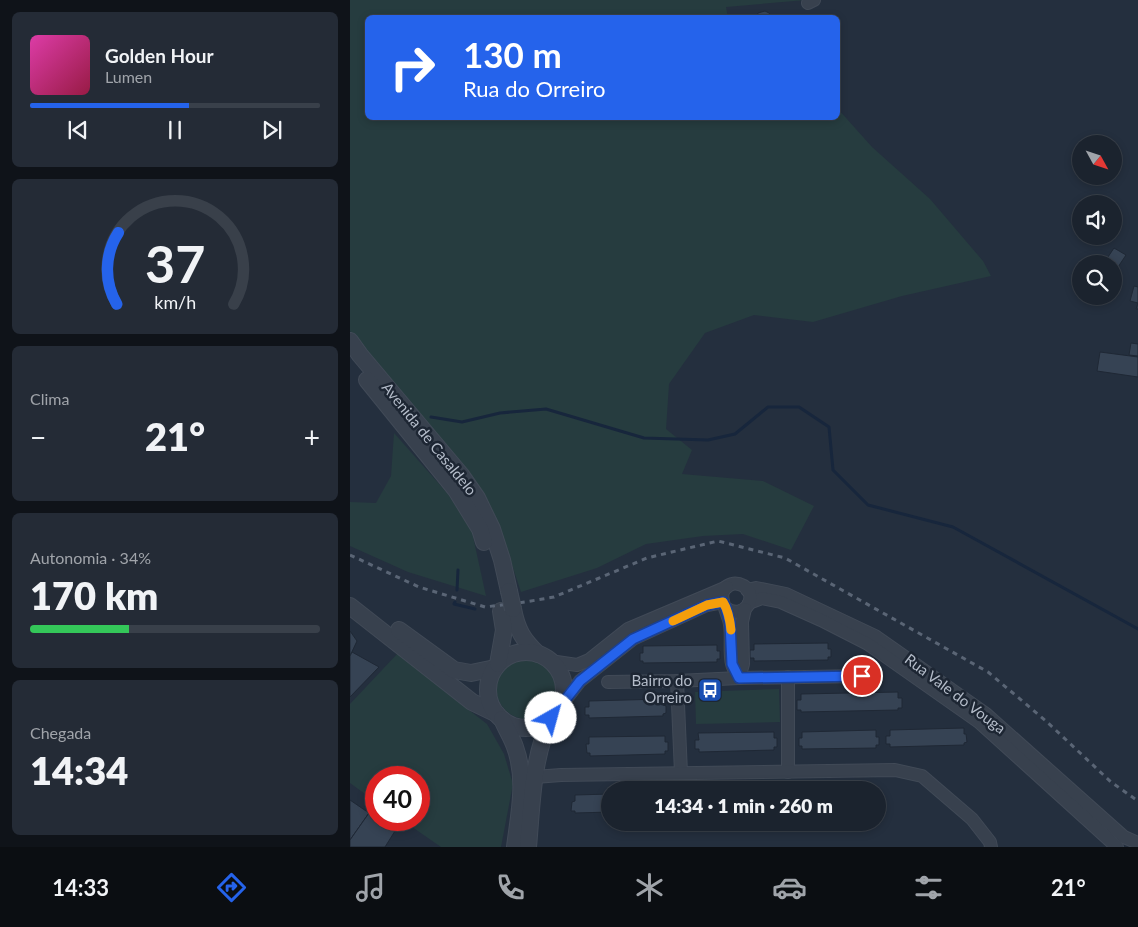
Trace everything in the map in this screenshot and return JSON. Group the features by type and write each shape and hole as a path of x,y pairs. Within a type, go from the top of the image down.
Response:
{"street":[{"name":"Avenida de Casaldelo","path":"350,341 461,475 477,498 492,529 502,560 507,610 497,666"},
{"name":"Avenida de Casaldelo","path":"350,359 456,490 480,529 495,574 504,593"},
{"name":"Rua Vale do Vouga","path":"727,587 740,584 747,590 756,588 786,594 875,636 986,714 1124,837 1138,843"},
{"path":"727,587 722,595 730,623 732,664 739,678"},
{"path":"515,847 522,783 515,747 490,704 488,691 490,679 497,666 513,655 521,652 530,652 577,666 589,660 628,629 727,587"},
{"path":"739,678 743,664 742,622 750,596 747,590"},
{"path":"350,595 454,670 471,673 497,666"},
{"name":"Rua Vale do Vouga","path":"350,606 472,702 511,725 532,728 542,724 555,713 580,681 633,639 707,605 724,605 729,610 735,612 762,598 781,602 868,644 979,722 1117,847"},
{"name":"Avenida de Casaldelo","path":"507,610 526,642 544,657"},
{"path":"528,847 534,777 541,744 563,698 564,688 562,677 557,668 544,657"},
{"path":"608,682 862,676"},
{"path":"788,677 788,772"},
{"path":"677,681 681,773"},
{"path":"534,777 895,770 922,776 972,819 990,842 991,847"}],"green space":[{"path":"350,0 806,0 726,7 727,15 365,15 365,120 840,120 840,111 872,147 930,199 983,261 991,276 902,296 813,322 754,315 705,333 669,384 666,429 692,450 682,474 763,481 814,506 791,550 743,534 703,536 646,544 597,568 521,592 506,547 483,494 350,331"},
{"path":"394,433 448,494 472,532 486,596 408,572 350,546 350,502 376,503 391,476"},
{"path":"399,652 443,690 487,724 504,754 513,784 501,847 441,847 418,831 430,831 430,766 365,766 365,794 350,783 350,704"},
{"path":"527,657 539,659 549,666 556,676 558,688 556,700 549,710 539,717 527,719 515,717 505,710 498,700 496,688 498,676 505,666 515,659"},
{"path":"779,689 780,722 696,724 695,692"}],"building":[{"path":"765,11 771,15 757,15"},
{"path":"1114,248 1126,255 1122,261 1122,255 1109,255"},
{"path":"1134,286 1138,287 1138,303 1130,301"},
{"path":"1131,343 1138,344 1138,356 1129,355"},
{"path":"1100,352 1138,357 1138,377 1097,371"},
{"path":"350,631 357,641 350,656"},
{"path":"828,643 828,649 831,649 831,657 828,657 828,660 754,661 754,658 750,658 750,650 754,650 754,644"},
{"path":"717,645 717,651 720,651 720,659 717,659 717,662 643,663 643,661 640,661 640,653 643,653 643,646"},
{"path":"352,652 379,667 350,697 350,656"},
{"path":"898,692 898,698 902,698 902,708 898,708 898,710 801,712 801,710 797,710 797,700 801,700 801,694"},
{"path":"663,699 666,713 663,716 589,718 589,715 585,715 585,707 589,707 589,701"},
{"path":"964,728 967,742 964,745 890,747 890,744 886,744 886,736 890,736 890,730"},
{"path":"876,730 876,737 879,737 879,745 876,745 876,748 802,749 802,746 799,746 799,738 802,738 802,732"},
{"path":"774,732 774,738 777,738 777,747 774,747 774,750 699,752 699,749 695,749 695,740 699,740 698,733"},
{"path":"665,736 665,742 668,742 668,751 665,751 665,754 590,756 590,753 587,753 586,744 589,744 589,737"},
{"path":"601,794 601,812 575,813 575,811 571,811 575,795"},
{"path":"350,800 365,810 365,819 350,840"},
{"path":"365,819 365,831 395,831 385,847 350,847 350,840"}],"waterway":[{"path":"431,417 462,422 500,413 546,409 644,438 708,440 735,434 768,407 799,407 829,427 833,470 868,505 953,527 1138,629"},
{"path":"457,590 458,570"},
{"path":"455,602 454,604 475,609"}],"railway":[{"path":"350,555 419,587 485,607 554,597 647,558 718,541 785,558 988,672 1046,721 1111,782 1138,801"}],"slow traffic":[{"path":"673,621 707,605 723,602 731,630"}],"place":[{"name":"Bairro do Orreiro","path":"710,690"}],"route":[{"path":"551,718 580,681 633,639 707,605 723,602 730,623 732,664 739,678 862,676"}]}
